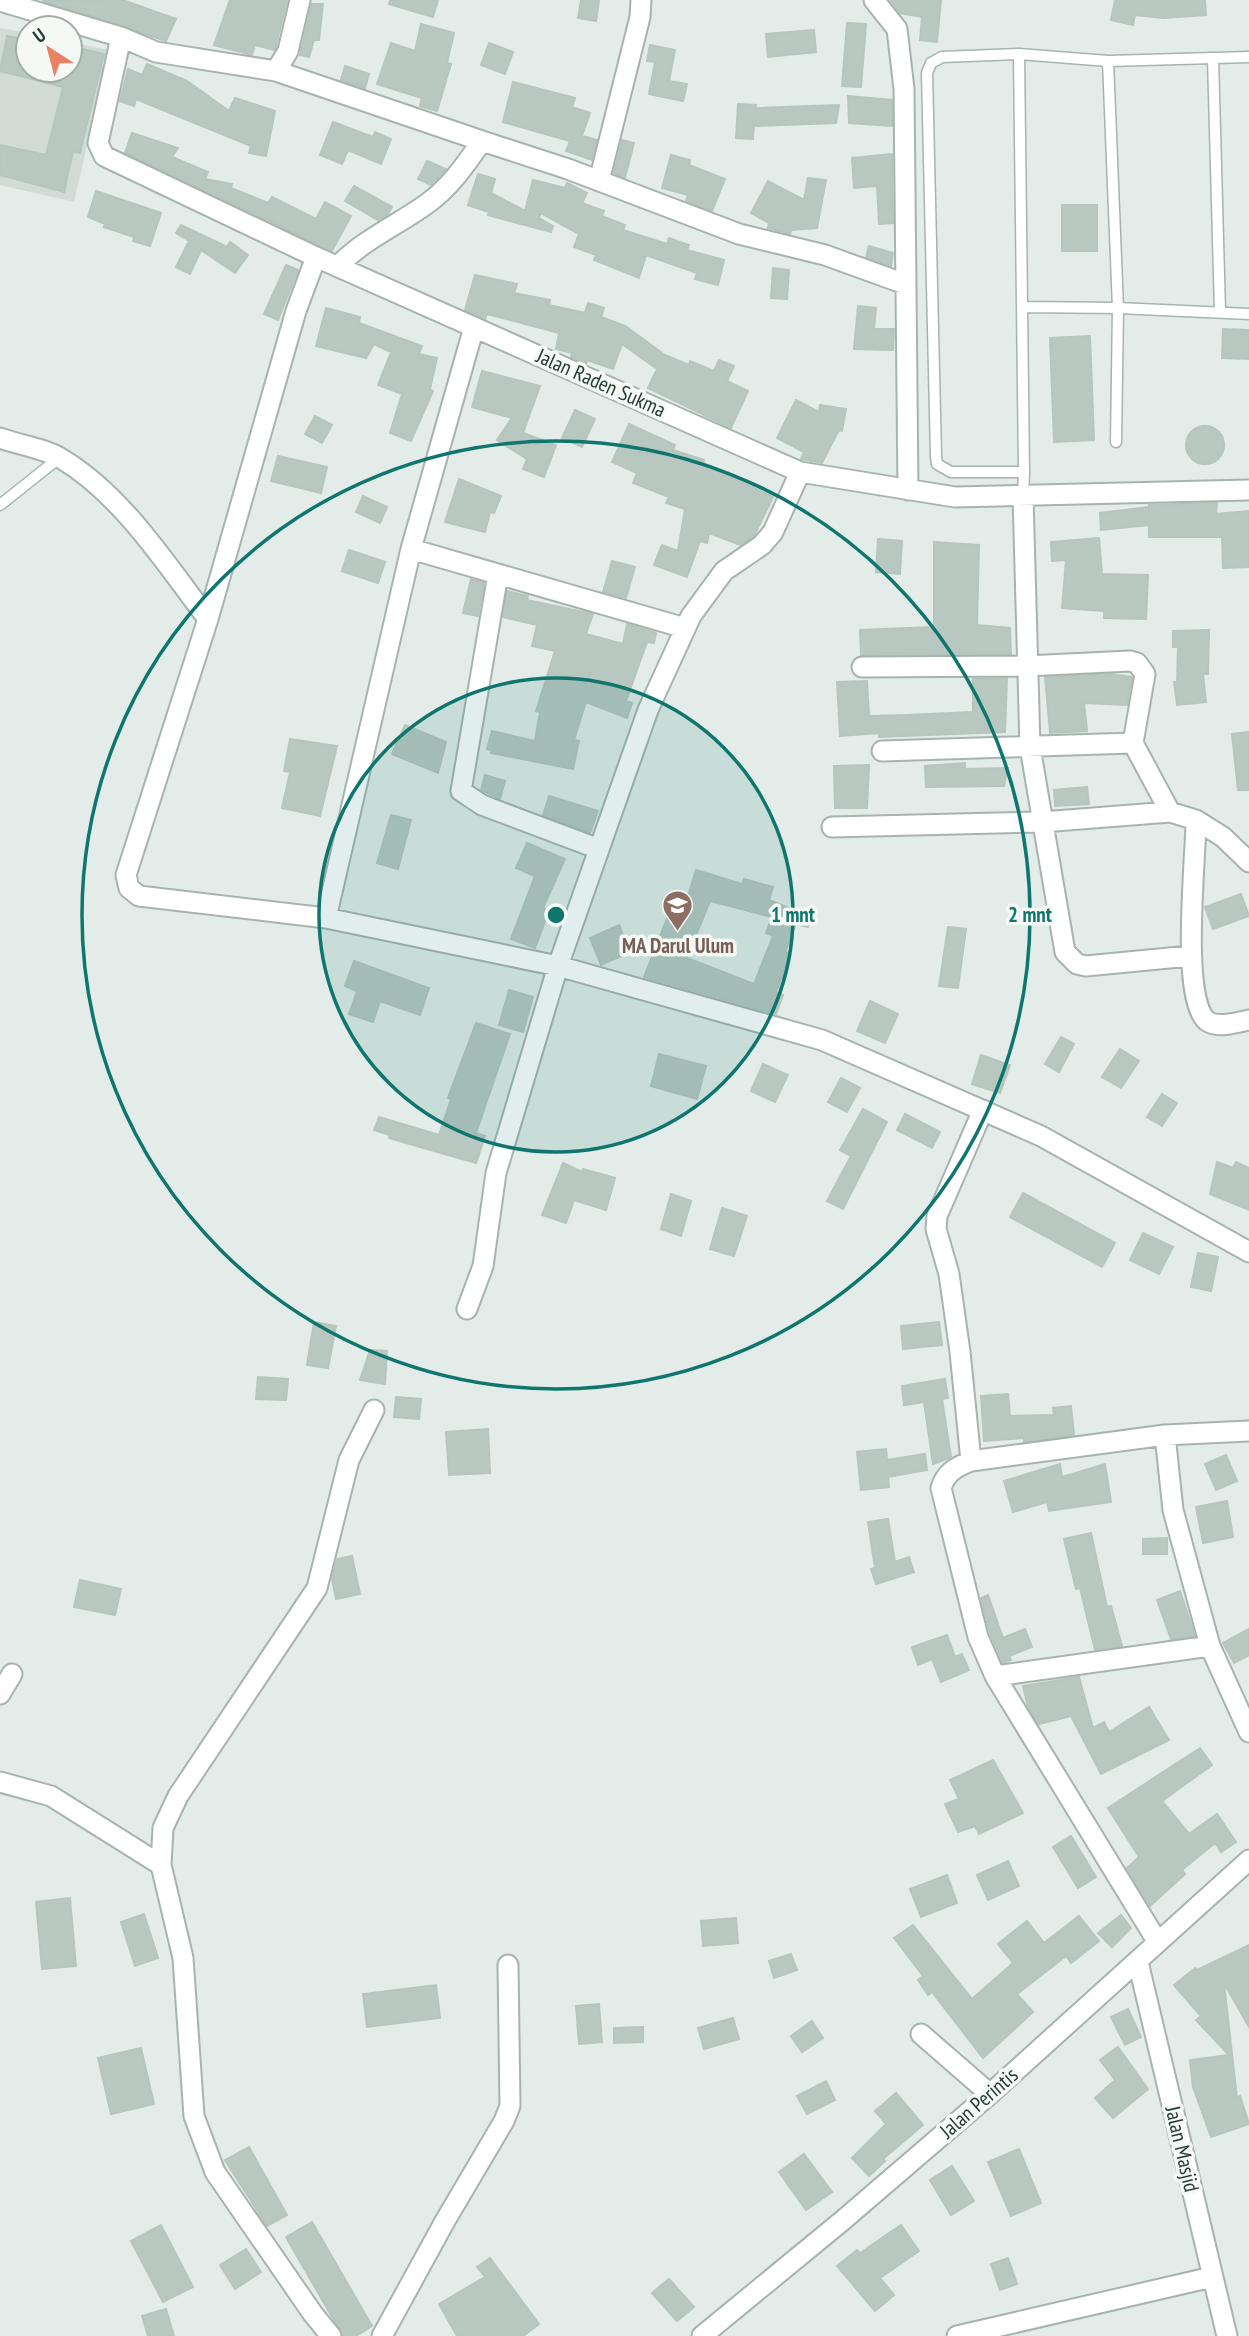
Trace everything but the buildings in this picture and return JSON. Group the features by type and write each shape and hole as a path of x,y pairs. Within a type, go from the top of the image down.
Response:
{"street":[{"path":"275,71 288,51 300,0"},
{"path":"599,181 640,17 641,0"},
{"path":"874,0 897,29 904,89 908,490"},
{"path":"0,2 121,37 156,52 275,71 599,181 739,234 825,255 905,285"},
{"name":"Jalan Raden Sukma","path":"121,37 97,143 104,156 316,257 800,472 955,497 1249,490"},
{"path":"338,266 353,250 429,203 456,179 482,141"},
{"path":"316,257 296,311 208,619 125,876 129,888 139,896 326,918 558,966 822,1040 1041,1136 1249,1252"},
{"path":"326,918 411,549 474,327"},
{"path":"0,438 59,458 90,479 136,525 208,619"},
{"path":"467,1309 483,1266 496,1173 558,966 648,710 685,628 724,571 762,545 773,532 800,472"},
{"path":"1023,496 1030,747 1065,952 1070,960 1086,966 1190,956"},
{"path":"411,549 685,628"},
{"path":"498,574 461,791 482,805 598,849"},
{"path":"862,667 1026,666 1130,661 1137,663 1145,674 1133,743 1170,812"},
{"path":"882,751 1133,743"},
{"path":"832,827 1042,822 1170,812 1196,820 1223,837 1249,862"},
{"path":"1196,820 1190,956 1199,1008 1206,1020 1223,1024 1249,1020"},
{"path":"971,1461 949,1274 936,1229 937,1216 983,1110"},
{"path":"331,2336 215,2172 194,2116 183,1958 161,1865 163,1828 178,1796 317,1588 349,1460 374,1410"},
{"path":"1157,1941 995,1676 978,1637 941,1488 944,1477 954,1468 971,1461 1165,1435 1249,1431"},
{"path":"1165,1435 1173,1510 1210,1646 1249,1732"},
{"path":"995,1676 1210,1646"},
{"path":"0,1694 12,1674"},
{"path":"0,1782 51,1796 161,1865"},
{"name":"Jalan Perintis","path":"702,2336 842,2221 989,2094 1249,1860"},
{"name":"Jalan Masjid","path":"1138,1962 1227,2336"},
{"path":"382,2336 510,2106 508,1965"},
{"path":"921,2034 989,2094"},
{"path":"957,2336 1212,2277"}],"lane":[{"path":"1019,54 1024,307 1023,496"},
{"path":"1024,471 951,472 937,464 927,74 931,63 942,57 1019,54 1108,61 1249,57"},
{"path":"1213,58 1220,311"},
{"path":"1108,61 1118,308 1115,442"},
{"path":"1024,307 1249,314"},
{"path":"0,505 59,458"}],"shaded area":[{"path":"0,28 14,30 14,84 84,84 84,45 109,50 74,202 0,185"}],"place":[{"name":"MA Darul Ulum","path":"678,933"}]}
